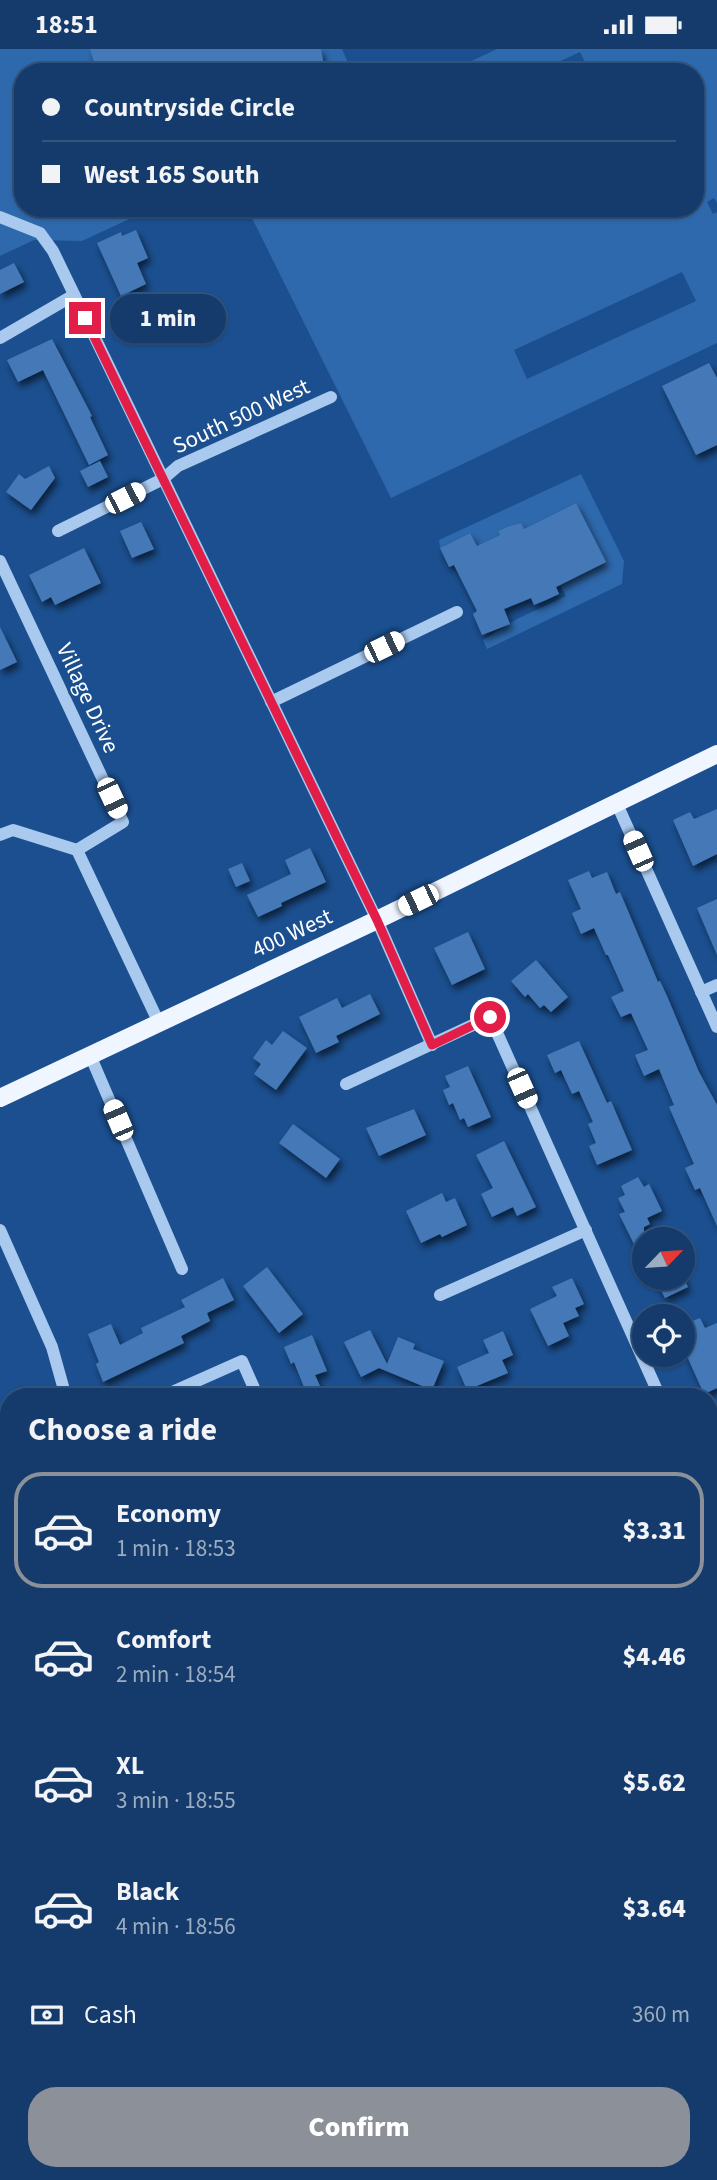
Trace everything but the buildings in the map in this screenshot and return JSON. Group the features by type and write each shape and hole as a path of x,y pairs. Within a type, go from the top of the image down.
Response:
{"main road":[{"name":"400 West","path":"0,1098 377,920 717,754"}],"street":[{"path":"0,217 40,233 53,251 377,920 432,1045"},
{"path":"0,338 74,295"},
{"name":"South 500 West","path":"58,531 163,479 178,466 331,397"},
{"name":"Village Drive","path":"0,561 123,822 77,851"},
{"path":"271,702 457,612"},
{"path":"617,804 717,1027"},
{"path":"0,835 13,830 77,851 159,1023"},
{"path":"701,992 717,985"},
{"path":"346,1084 490,1017 656,1388"},
{"path":"90,1055 182,1269"},
{"path":"0,1230 52,1347 63,1388"},
{"path":"440,1295 586,1230"},
{"path":"182,1388 242,1361 254,1388"}],"shaded area":[{"path":"0,49 342,49 348,63 14,63 14,217 134,217 82,241 34,240 0,256"},
{"path":"497,49 717,49 717,203 714,198 707,202 713,214 717,212 717,343 391,498 251,217 704,217 704,63 586,63 580,52 556,63 467,63","holes":["682,272 696,301 527,379 514,350"]},
{"path":"581,474 624,561 622,584 487,649 483,640 517,619 566,596 560,585 605,562 576,503 524,529 521,523 509,526 498,531 500,535 477,546 470,533 440,548 439,540"}],"route":[{"path":"85,318 377,920 432,1045 490,1017"}]}
